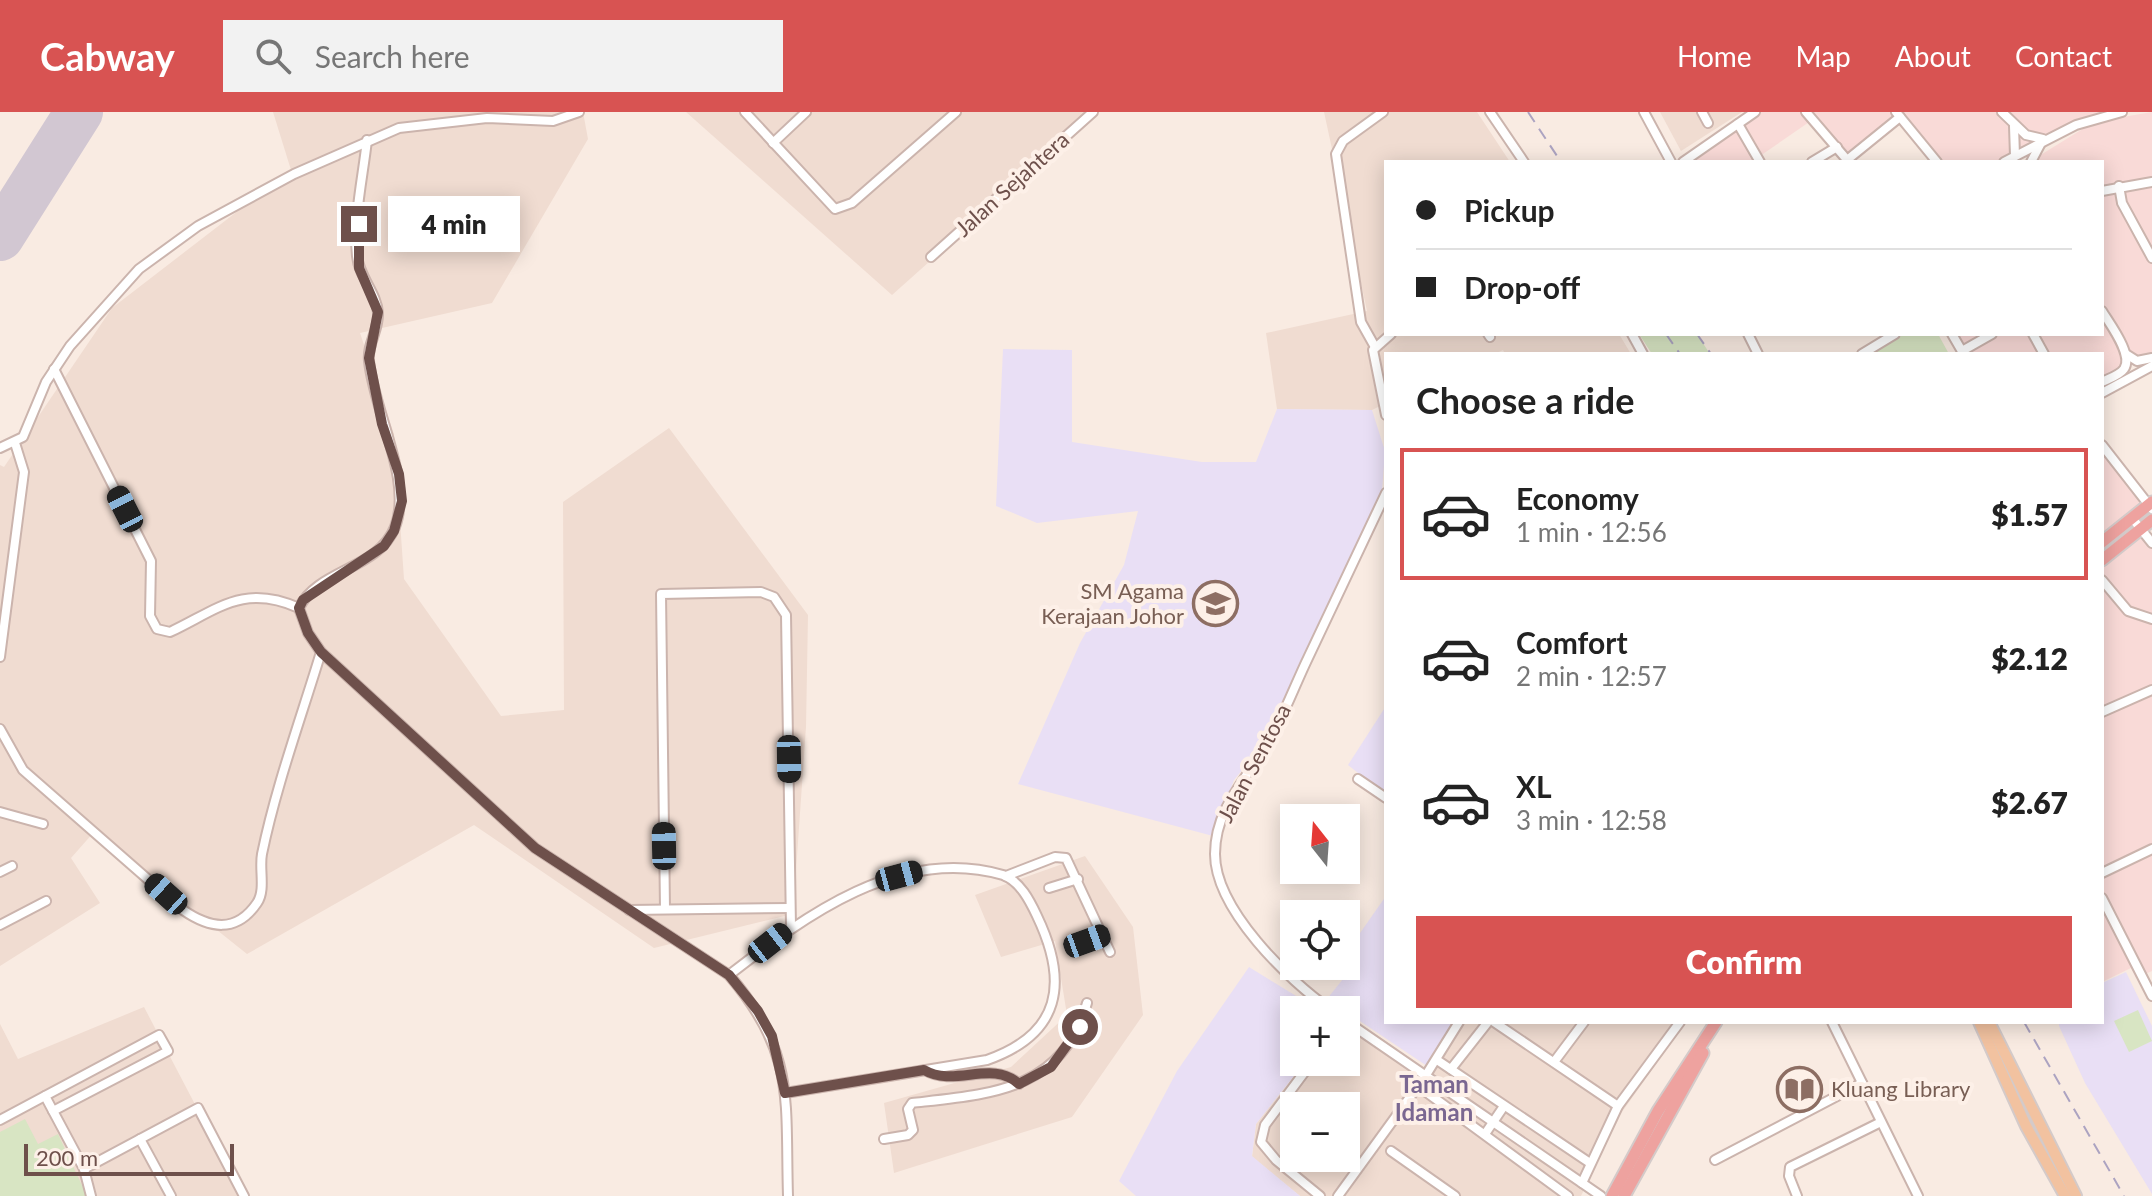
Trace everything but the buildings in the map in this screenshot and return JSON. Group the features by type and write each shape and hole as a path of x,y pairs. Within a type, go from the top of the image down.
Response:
{"highway":[{"path":"2104,540 2151,506"},
{"path":"2104,558 2152,520"},
{"path":"1612,1196 1658,1111 1715,1024"},
{"path":"1624,1196 1721,1024"}],"main road":[{"path":"1980,1024 2026,1126 2065,1196"},
{"path":"1990,1024 2076,1196"}],"street":[{"path":"0,448 15,443 26,432 37,401 54,369 70,346 139,269 164,248 257,194 367,140 435,121 487,118 553,121 579,112"},
{"path":"745,112 828,204 844,208 956,112"},
{"path":"773,143 806,112"},
{"name":"Jalan Sejahtera","path":"931,257 1093,112"},
{"path":"1383,112 1343,141 1336,154 1361,322 1375,347 1373,360 1384,407"},
{"path":"1490,112 1523,160"},
{"path":"1644,112 1670,160"},
{"path":"1702,112 1708,123"},
{"path":"1691,159 1755,112"},
{"path":"1806,112 1847,160"},
{"path":"2008,160 2083,117 2122,112"},
{"path":"1849,160 1901,114 1936,160"},
{"path":"2007,115 2036,140 2045,139"},
{"path":"2007,115 2015,156"},
{"path":"1738,124 1759,160"},
{"path":"2032,160 2045,139"},
{"path":"299,608 310,593 384,546 394,531 402,501 399,474 382,424 369,358 378,312 362,276 356,253 367,140"},
{"path":"1815,160 1837,147"},
{"path":"2104,190 2152,182"},
{"path":"2119,186 2122,203 2152,258"},
{"path":"2104,315 2126,354 2137,361 2152,358"},
{"path":"1375,347 1389,336"},
{"path":"1865,352 1892,336"},
{"path":"1963,352 1989,336"},
{"path":"2104,381 2125,369 2126,354"},
{"path":"2104,392 2152,366"},
{"path":"54,369 151,561 150,616 157,629 170,632 235,599 285,602 299,608 308,633 321,652 535,848 729,975 758,1011 772,1036 785,1093 788,1196"},
{"path":"0,657 24,472 15,443"},
{"path":"2104,447 2151,506"},
{"name":"Jalan Sentosa","path":"1313,996 1284,974 1227,896 1217,876 1215,853 1224,811 1240,780 1268,742 1384,497"},
{"path":"2132,518 2152,543"},
{"path":"2104,583 2128,611 2140,618 2152,619"},
{"path":"665,909 661,594 743,591 774,597 786,615 791,927"},
{"path":"0,729 23,770 183,910 207,925 231,924 248,913 261,895 264,846 321,652"},
{"path":"2104,711 2152,690"},
{"path":"1358,779 1384,797"},
{"path":"0,812 43,824"},
{"path":"2104,872 2152,849"},
{"path":"729,975 791,927 856,892 915,872 944,868 1006,876 1063,857 1071,862 1110,952"},
{"path":"0,872 12,866"},
{"path":"785,1093 1000,1056 1017,1048 1047,1017 1057,985 1056,971 1043,929 1029,900 1006,876"},
{"path":"1049,888 1078,879"},
{"path":"0,925 46,901"},
{"path":"2104,902 2152,996"},
{"path":"628,910 790,908"},
{"path":"1072,947 1103,935"},
{"path":"884,1139 908,1135 913,1130 908,1109 912,1103 976,1096 1019,1084 1051,1067 1080,1027 1087,1003"},
{"path":"1451,1069 1486,1024"},
{"path":"1497,1024 1618,1106"},
{"path":"1554,1062 1582,1024"},
{"path":"1582,1183 1618,1106 1679,1024"},
{"path":"1833,1024 1918,1196"},
{"path":"1340,1195 1437,1060 1457,1026 1472,1042"},
{"path":"1360,1030 1601,1196"},
{"path":"0,1120 159,1035 168,1051 53,1111"},
{"path":"1437,1060 1590,1163"},
{"path":"924,1070 944,1078 999,1072 1019,1084"},
{"path":"1302,1076 1265,1125 1261,1142 1276,1160 1320,1196"},
{"path":"1715,1160 1862,1083"},
{"path":"1418,1086 1548,1178 1568,1196"},
{"path":"45,1096 84,1169 91,1196"},
{"path":"1485,1134 1504,1106"},
{"path":"84,1169 198,1108 244,1196"},
{"path":"1797,1196 1789,1176 1790,1167 1881,1122"},
{"path":"140,1139 171,1196"},
{"path":"1391,1151 1448,1194"},
{"path":"1582,1183 1605,1192 1623,1179"}],"shaded area":[{"path":"273,112 583,112 588,139 492,303 360,333 394,434 404,579 501,716 564,710 563,502 669,428 808,615 806,727 793,914 654,948 474,825 247,954 94,832 71,858 100,903 0,966 0,465 4,467 112,308 291,170"},
{"path":"686,112 1097,112 892,295"},
{"path":"1324,112 1477,112 1509,160 1384,160 1384,336 1620,336 1630,352 1384,352 1384,404 1372,410 1277,409 1266,333 1367,311"},
{"path":"1660,112 1742,112 1681,151"},
{"path":"1751,112 1890,112 1899,122 1851,160 1815,118 1760,156 1762,160 1690,160"},
{"path":"1901,112 2105,112 2041,136 1999,160 1941,160"},
{"path":"2152,112 2152,353 2104,377 2104,352 2047,352 2038,336 2104,336 2104,160 2032,160 2094,122"},
{"path":"1951,336 2029,336 2039,352 1960,352"},
{"name":"SM Agama Kerajaan Johor","path":"1003,349 1072,350 1072,442 1202,462 1256,462 1277,409 1372,410 1384,448 1382,491 1260,748 1234,780 1213,836 1018,784 1080,643 1124,565 1138,511 1037,523 996,506"},
{"path":"2104,454 2143,503 2104,535"},
{"path":"2146,530 2152,538 2152,971 2136,978 2131,968 2104,981 2104,563"},
{"path":"1384,709 1384,793 1348,765"},
{"path":"1085,856 1133,927 1143,1015 1072,1117 894,1173 884,1103 1011,1067 1067,1015 1055,941 1001,957 975,895"},
{"path":"1384,899 1384,1024 1452,1024 1427,1066 1360,1021 1360,996 1329,996 1342,980 1360,980 1360,933"},
{"path":"1249,967 1296,996 1280,996 1280,1076 1294,1076 1256,1124 1252,1156 1300,1196 1136,1196 1119,1181 1177,1071"},
{"path":"2126,972 2152,1026 2152,1194 2085,1083 2059,1026 2104,1024 2104,982"},
{"path":"144,1007 243,1196 0,1196 0,1024 18,1059"},
{"path":"1452,1024 1685,1024 1622,1112 1581,1196 1300,1196 1252,1157 1256,1124 1280,1094 1280,1172 1360,1172 1360,1092 1281,1092 1294,1076 1360,1076 1360,1036 1419,1075"}],"green space":[{"path":"1640,336 1698,336 1709,352 1651,352"},
{"path":"1901,336 1939,336 1948,352 1873,352"},
{"path":"2138,1010 2152,1041 2129,1052 2114,1021"},
{"path":"25,1119 38,1144 58,1134 87,1196 0,1196 0,1132"}],"runway":[{"path":"0,237 79,112"}],"railway":[{"path":"1528,112 1560,160"},
{"path":"1667,336 1679,352"},
{"path":"1698,336 1710,352"},
{"path":"2025,1024 2124,1196"}],"place":[{"name":"SM Agama Kerajaan Johor","path":"1215,604"},
{"name":"Kluang Library","path":"1800,1089"}],"district":[{"name":"Taman Idaman","path":"1434,1099"}],"route":[{"path":"359,224 356,253 359,268 378,312 369,358 382,424 402,486 402,501 394,531 384,546 303,600 299,608 303,622 321,652 535,848 729,975 758,1011 772,1036 780,1059 785,1093 924,1070 944,1078 999,1072 1019,1084 1051,1067 1080,1027"}]}
